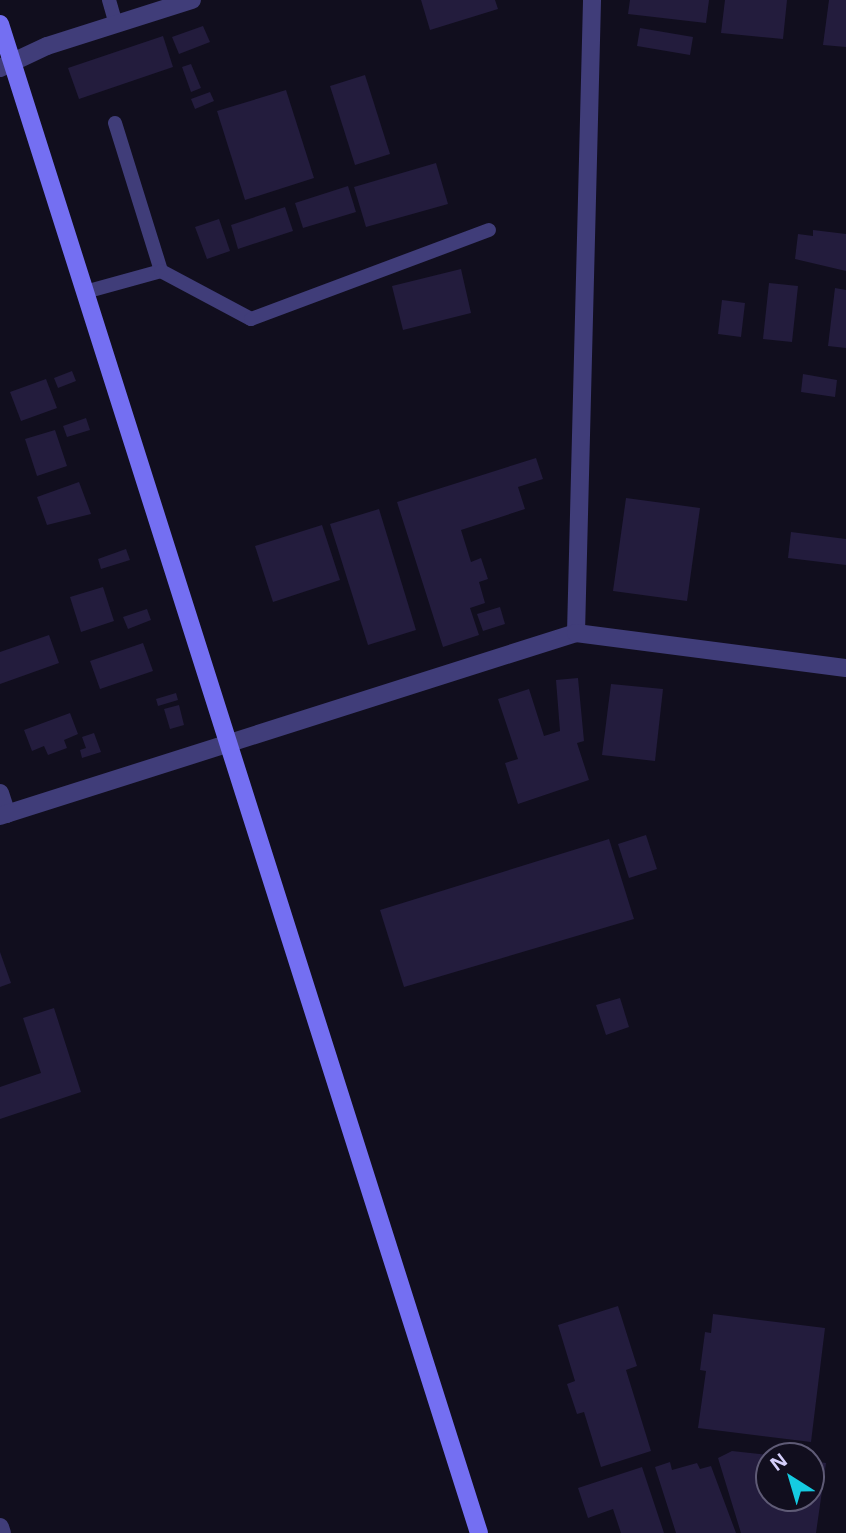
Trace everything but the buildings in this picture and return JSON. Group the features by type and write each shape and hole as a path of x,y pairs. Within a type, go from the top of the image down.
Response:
{"street":[{"path":"6,66 47,46 192,0"},
{"path":"576,633 592,0"},
{"path":"0,24 6,66 85,292 479,1533"},
{"path":"0,793 3,815 576,633 846,668"},
{"path":"0,1527 2,1533"}],"lane":[{"path":"109,0 116,24"},
{"path":"116,123 161,271"},
{"path":"85,292 161,271 251,319 489,230"}]}
